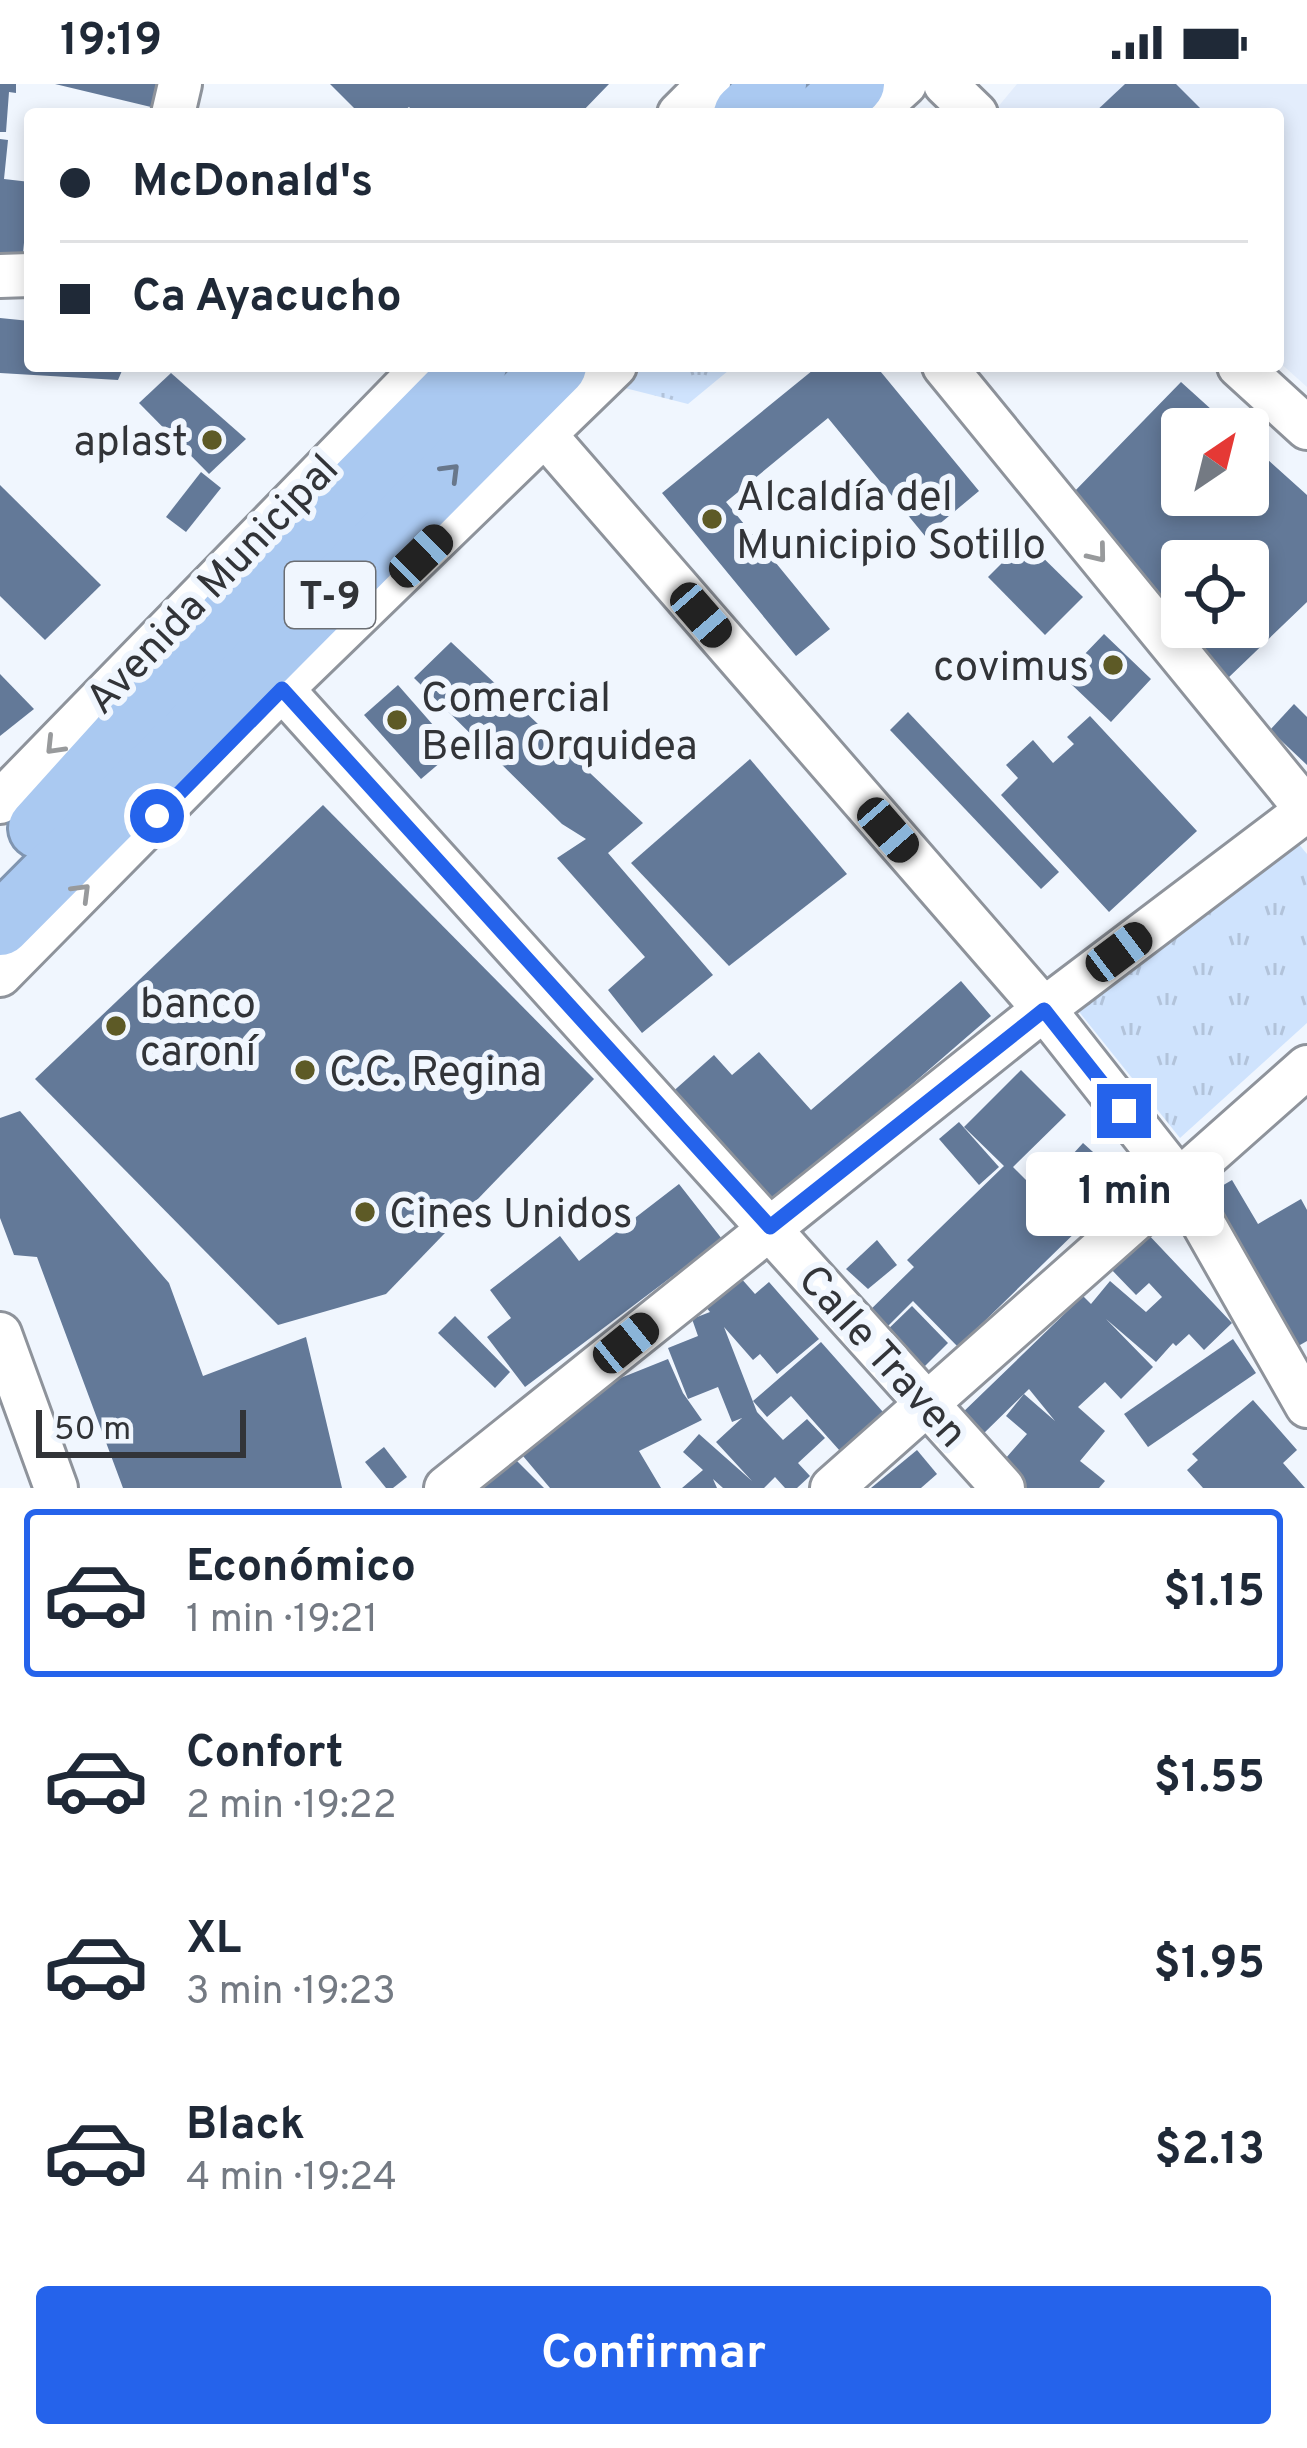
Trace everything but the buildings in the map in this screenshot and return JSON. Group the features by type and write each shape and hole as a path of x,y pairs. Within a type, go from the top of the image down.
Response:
{"highway":[{"path":"828,108 854,84"},
{"name":"Avenida Municipal","path":"0,925 233,613 470,372"},
{"name":"Avenida Municipal","path":"0,869 85,809 365,559 550,372"},
{"path":"282,689 365,559"},
{"path":"108,690 233,613"}],"street":[{"path":"879,108 905,84"},
{"path":"945,84 970,108"},
{"path":"703,108 744,98"},
{"name":"Avenida Municipal","path":"0,802 419,372"},
{"name":"T-9","path":"0,975 282,689 609,372"},
{"path":"446,1488 1044,1010 1307,810 949,372"},
{"path":"1246,372 1307,428"},
{"path":"546,436 1044,1010 1178,1179 1307,1406"},
{"name":"Calle Traven","path":"282,689 1003,1488"},
{"path":"832,1488 1307,1067"},
{"path":"0,1334 16,1427 56,1488"}],"shaded area":[{"path":"1017,84 1307,84 1307,387 1284,366 1284,108 997,108"}],"green space":[{"path":"630,372 727,372 688,404 617,386"},
{"path":"1293,837 1307,854 1307,1023 1180,1138 1076,1008"}],"place":[{"name":"aplast","path":"212,440"},
{"name":"Alcaldía del Municipio Sotillo","path":"712,519"},
{"name":"covimus","path":"1113,665"},
{"name":"Comercial Bella Orquidea","path":"397,720"},
{"name":"banco caroní","path":"116,1026"},
{"name":"C.C. Regina","path":"305,1070"},
{"name":"Cines Unidos","path":"365,1212"}],"route":[{"path":"157,816 282,689 770,1227 1044,1010 1124,1111"}]}
